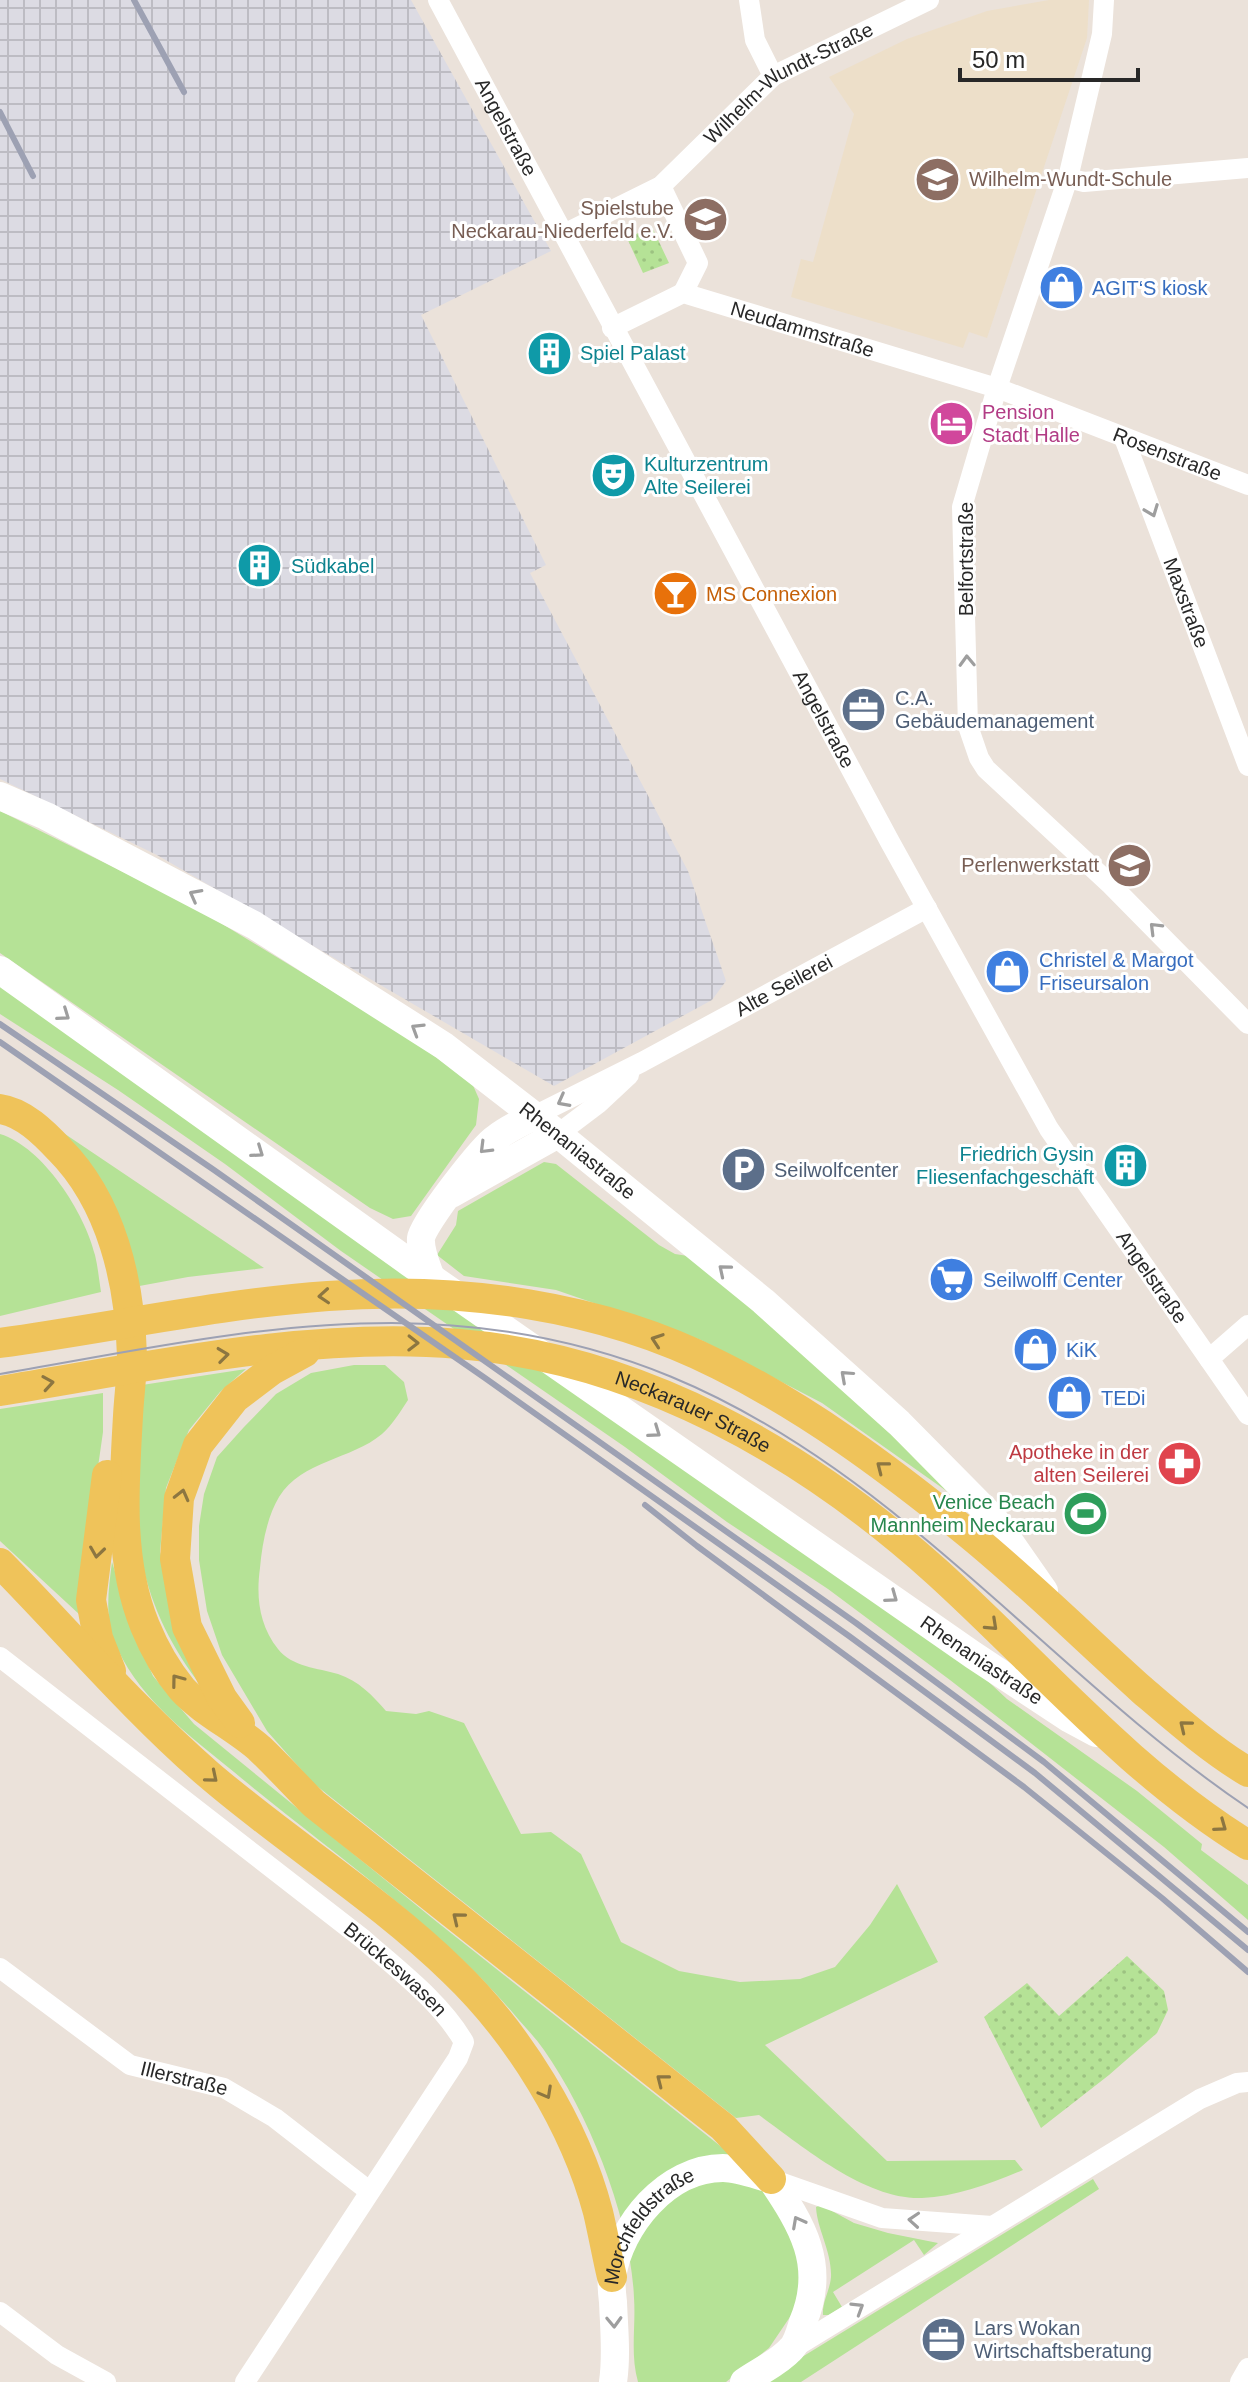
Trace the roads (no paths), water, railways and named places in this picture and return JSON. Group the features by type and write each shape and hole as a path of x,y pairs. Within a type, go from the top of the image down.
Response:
{"main road":[{"path":"0,1109 9,1110 41,1130 66,1155 95,1195 114,1241 126,1288 132,1357 123,1512 130,1568 144,1624 162,1661 183,1690 258,1747"},
{"path":"0,1127 13,1131 40,1150 67,1182 104,1248 112,1287 118,1361 91,1600 98,1638 116,1684"},
{"path":"0,1343 272,1301 332,1295 430,1294 525,1303 611,1324 718,1364 798,1408 860,1449 966,1532 1184,1727 1248,1772"},
{"name":"Neckarauer Straße","path":"0,1391 218,1355 325,1345 455,1343 514,1350 599,1370 634,1382 698,1409 759,1441 834,1489 935,1571 1150,1773 1248,1845"},
{"path":"325,1345 272,1370 235,1398 198,1445 179,1498 175,1559 187,1627 222,1698 258,1747 314,1804 723,2127 771,2179"},
{"path":"0,1563 163,1733 210,1776 409,1932 483,2002 529,2062 568,2137 597,2210 612,2277"}],"street":[{"name":"Angelstraße","path":"438,0 612,328 1049,1129 1248,1415"},
{"path":"749,0 755,40 773,76"},
{"name":"Wilhelm-Wundt-Straße","path":"564,234 661,186 773,76 929,0"},
{"name":"Belfortstraße","path":"1104,0 1102,34 1068,178 997,388 962,507 968,726 986,769 1241,1004 1248,1024"},
{"path":"1068,178 1084,182 1248,168"},
{"path":"612,328 683,293 698,263 661,186"},
{"name":"Neudammstraße","path":"683,293 997,388"},
{"name":"Rosenstraße","path":"997,388 1248,485"},
{"name":"Maxstraße","path":"1124,438 1247,759"},
{"name":"Rhenaniastraße","path":"0,796 46,816 254,925 444,1046 558,1134 763,1301 899,1423 994,1519 1065,1622"},
{"name":"Alte Seilerei","path":"423,1230 450,1195 467,1166 494,1139 927,908"},
{"name":"Rhenaniastraße","path":"0,970 973,1655 1070,1719 1121,1747"},
{"name":"Alte Seilerei","path":"450,1195 558,1134 599,1103 642,1062"},
{"path":"374,1235 423,1230 420,1241 430,1275"},
{"path":"1209,1359 1248,1325"},
{"name":"Brückeswasen","path":"0,1657 363,1939 454,2024 464,2042 458,2058 245,2382"},
{"name":"Illerstraße","path":"0,1968 130,2065 224,2088 275,2118 369,2191"},
{"path":"744,2382 792,2349 1200,2099 1237,2083 1248,2082"},
{"name":"Morchfeldstraße","path":"617,2377 612,2277 635,2221 653,2198 674,2182 696,2172 724,2168 771,2179 882,2218 992,2226"},
{"path":"771,2179 799,2220 809,2244 813,2268 809,2310 792,2349"},
{"path":"947,2223 956,2248"},
{"path":"0,2312 57,2355 106,2382"},
{"path":"1240,2382 1248,2368"}],"tram line":[{"path":"0,1374 195,1340 343,1324 468,1327 539,1337 607,1354 671,1377 733,1406 793,1441 853,1482 954,1563 1160,1743 1248,1808"}],"railway":[{"path":"134,0 184,92"},
{"path":"0,112 33,176"},
{"path":"0,1024 214,1170 856,1623 1044,1762 1248,1932"},
{"path":"0,1042 485,1378 849,1636 1035,1773 1248,1950"},
{"path":"645,1505 1024,1787 1248,1972"}],"place":[{"name":"Wilhelm-Wundt-Schule","path":"938,179"},
{"name":"Spielstube Neckarau-Niederfeld e.V.","path":"705,219"},
{"name":"AGIT‘S kiosk","path":"1061,288"},
{"name":"Spiel Palast","path":"549,353"},
{"name":"Pension Stadt Halle","path":"951,424"},
{"name":"Kulturzentrum Alte Seilerei","path":"613,476"},
{"name":"Südkabel","path":"260,566"},
{"name":"MS Connexion","path":"675,594"},
{"name":"C.A. Gebäudemanagement","path":"864,710"},
{"name":"Perlenwerkstatt","path":"1130,865"},
{"name":"Christel & Margot Friseursalon","path":"1008,971"},
{"name":"Friedrich Gysin Fliesenfachgeschäft","path":"1125,1166"},
{"name":"Seilwolfcenter","path":"743,1170"},
{"name":"Seilwolff Center","path":"952,1280"},
{"name":"KiK","path":"1035,1350"},
{"name":"TEDi","path":"1070,1398"},
{"name":"Apotheke in der alten Seilerei","path":"1180,1463"},
{"name":"Venice Beach Mannheim Neckarau","path":"1086,1514"},
{"name":"Lars Wokan Wirtschaftsberatung","path":"943,2339"}]}
